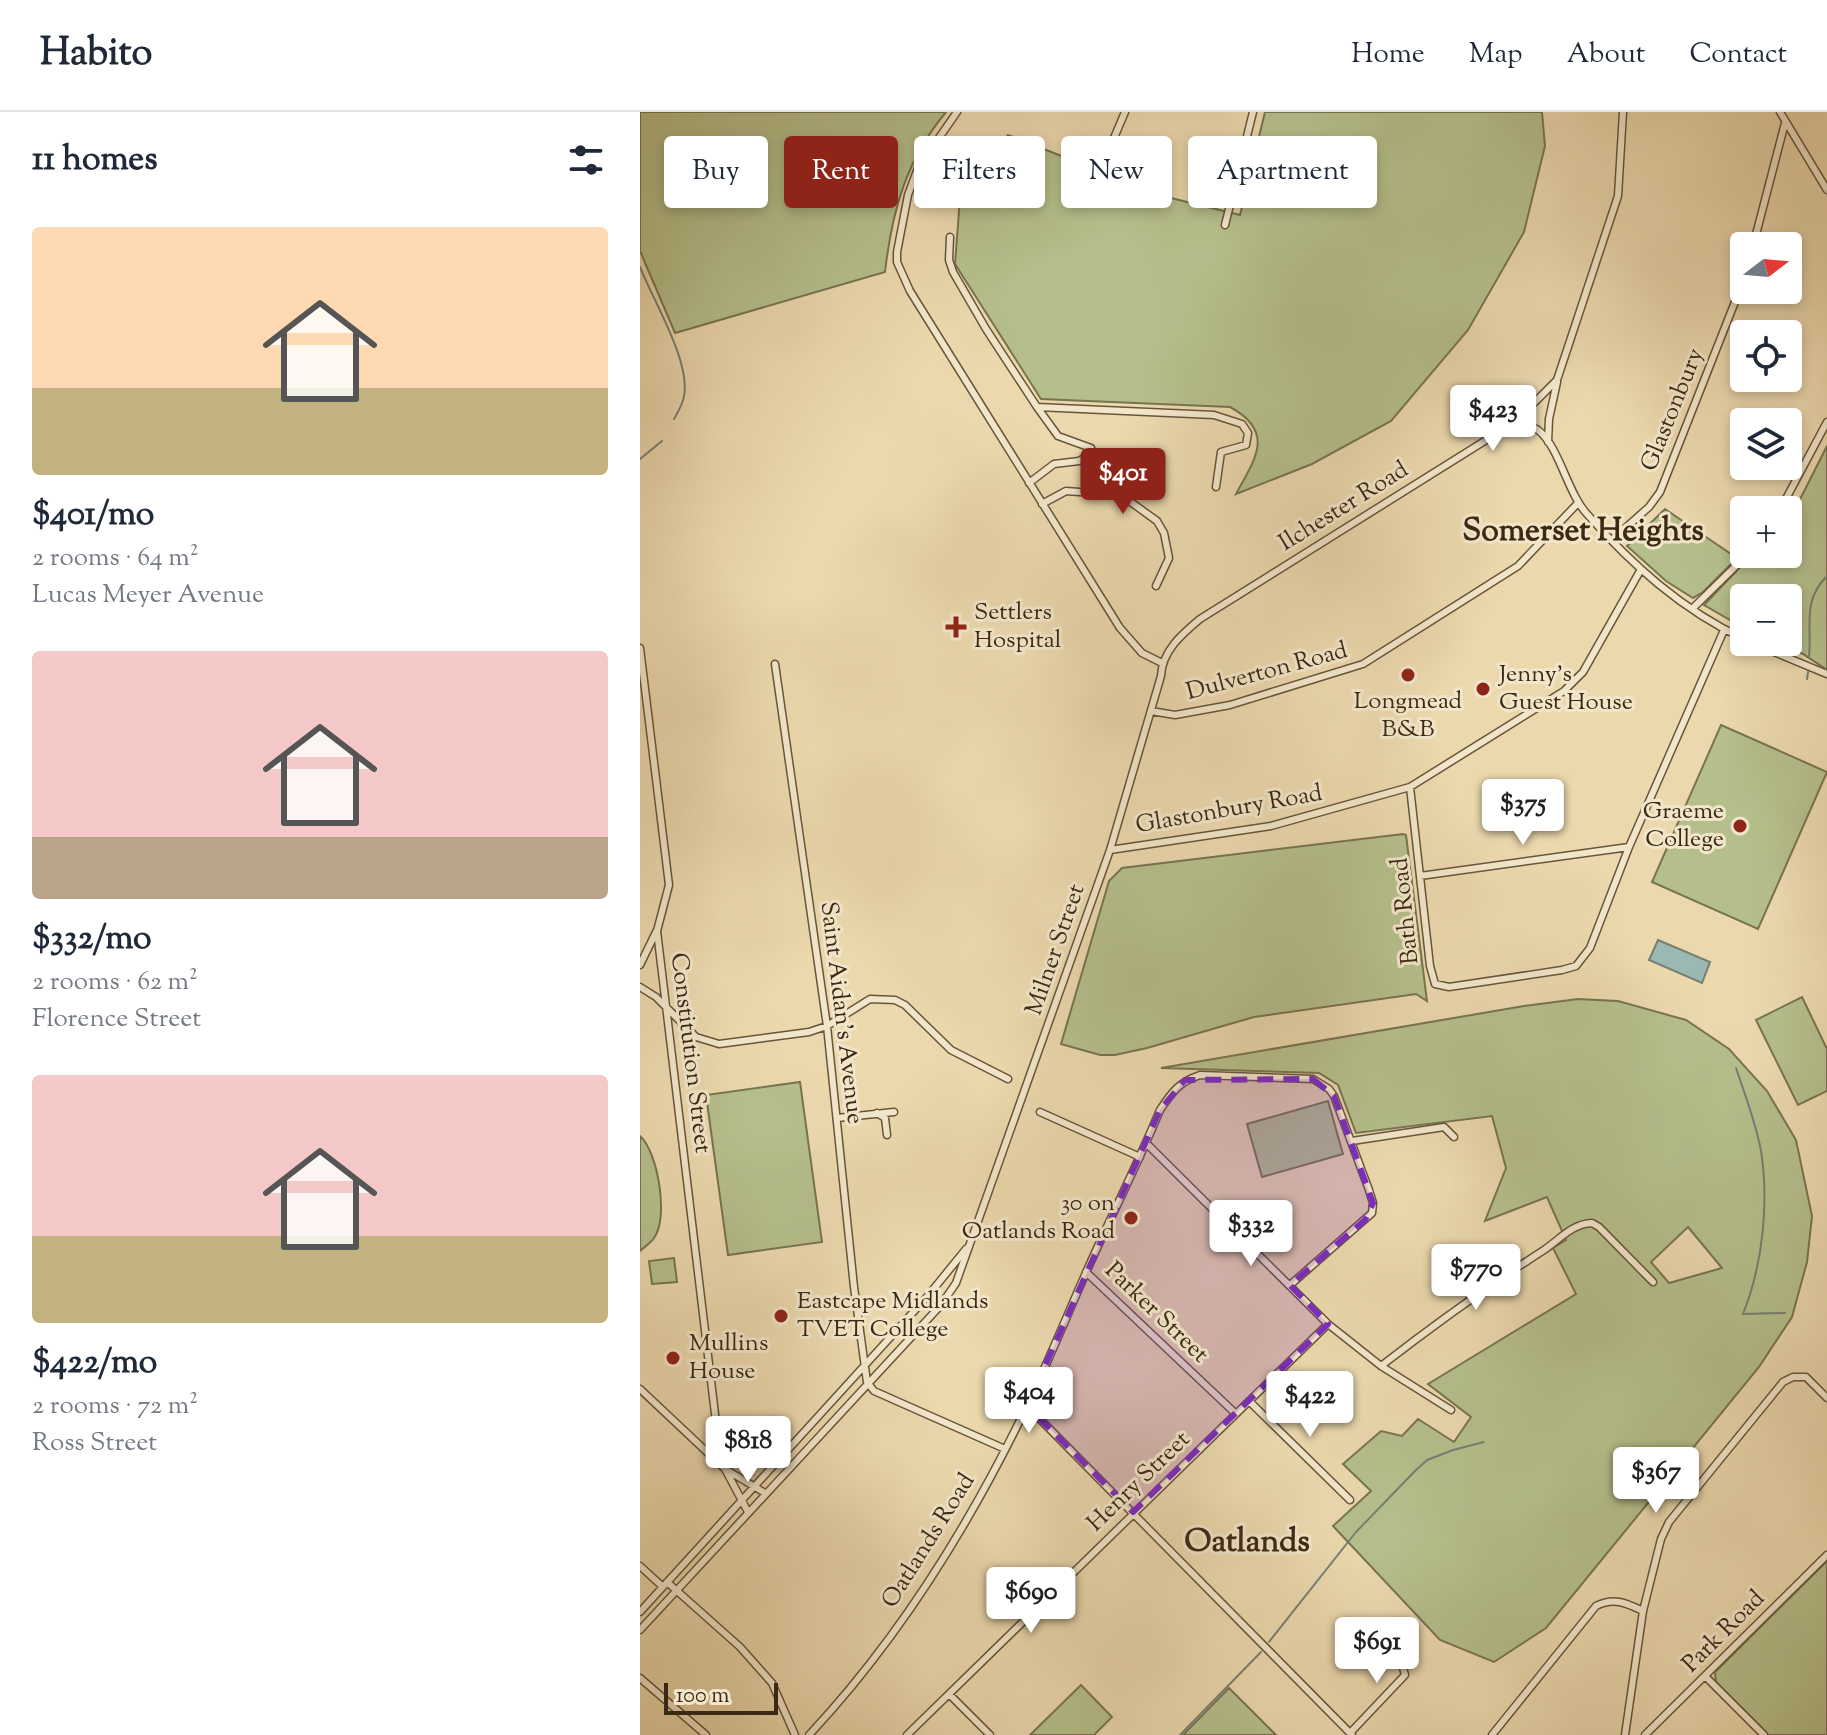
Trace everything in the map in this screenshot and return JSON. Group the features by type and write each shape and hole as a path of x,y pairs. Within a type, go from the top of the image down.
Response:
{"street":[{"path":"957,112 918,168 898,237 897,262 910,291 1129,641 1142,653 1162,663"},
{"path":"1115,136 1125,112"},
{"path":"1225,225 1253,112"},
{"name":"Ilchester Road","path":"1162,663 1178,640 1200,619 1515,422 1557,380 1618,196 1623,112"},
{"path":"1780,112 1827,190"},
{"path":"1757,232 1785,123"},
{"path":"950,237 949,260 953,272 1037,407 1058,436 1088,446 1092,452 1085,459 1048,467 1029,483"},
{"name":"Glastonbury","path":"1613,539 1649,507 1660,492 1734,304"},
{"path":"1548,442 1557,380"},
{"path":"1037,407 1214,415 1242,424 1248,433 1248,442 1221,452 1216,487"},
{"path":"1515,422 1537,430 1548,442 1578,503 1640,571 1730,633"},
{"path":"1787,496 1827,422"},
{"path":"1121,495 1127,482 1149,477"},
{"path":"1042,504 1066,491 1121,495 1157,521 1164,533 1169,558 1156,586"},
{"name":"Dulverton Road","path":"1151,711 1175,715 1230,705 1363,664 1518,566 1578,503"},
{"path":"1692,609 1734,568"},
{"name":"Glastonbury Road","path":"1110,850 1271,826 1410,787 1564,691 1583,672 1640,571"},
{"path":"1420,876 1629,847 1724,630"},
{"name":"Constitution Street","path":"640,648 669,885 657,931 723,1466"},
{"path":"1784,656 1827,674"},
{"name":"Milner Street","path":"640,1630 950,1294 962,1271 1110,850 1161,676 1162,663"},
{"name":"Saint Aidan's Avenue","path":"775,664 827,1026 867,1382"},
{"name":"Bath Road","path":"1410,787 1431,976 1435,984 1449,987 1576,966 1590,948 1629,847"},
{"path":"640,965 657,931"},
{"path":"640,987 656,997 696,1037 719,1044 809,1032 827,1026 870,999 895,1000 905,1005 951,1050 1008,1079"},
{"name":"Oatlands Road","path":"809,1735 875,1659 934,1572 1005,1449 1160,1110 1174,1088 1200,1075 1313,1079 1334,1096 1352,1141"},
{"path":"837,1118 894,1112"},
{"path":"1040,1112 1140,1157"},
{"path":"877,1113 885,1118 887,1135"},
{"path":"1290,1285 1372,1213 1373,1203 1352,1141 1444,1127 1454,1137"},
{"path":"1146,1143 1328,1324 1381,1366 1451,1410"},
{"path":"1381,1366 1464,1302 1560,1240 1570,1229 1584,1223 1599,1227 1653,1282"},
{"name":"Milner Street","path":"640,1612 934,1290 969,1245"},
{"name":"Parker Street","path":"1086,1272 1236,1414"},
{"name":"Henry Street","path":"907,1735 1328,1324"},
{"path":"1625,1735 1643,1611 1661,1539 1669,1522 1783,1382 1806,1377 1827,1398"},
{"path":"867,1382 874,1391 1005,1449"},
{"path":"640,1389 723,1466 765,1493"},
{"path":"1249,1401 1350,1500"},
{"path":"1027,1406 1351,1734 1405,1675 1402,1664 1376,1637"},
{"path":"723,1466 748,1512"},
{"name":"Park Road","path":"1645,1735 1827,1555"},
{"path":"640,1566 676,1592 740,1647 772,1683 795,1735"},
{"path":"1492,1735 1596,1606 1621,1601 1643,1611"},
{"path":"1705,1676 1764,1735"},
{"path":"640,1678 706,1735"},
{"path":"949,1694 990,1735"}],"highlighted area":[{"path":"1313,1079 1334,1096 1373,1203 1365,1220 1290,1285 1328,1324 1133,1512 1027,1406 1160,1110 1185,1080"}],"green space":[{"path":"640,112 946,112 929,136 914,136 914,162 898,204 898,136 784,136 784,208 897,208 885,272 675,333 640,251"},
{"path":"1265,112 1542,112 1545,146 1524,232 1468,330 1391,421 1312,464 1236,494 1255,458 1257,447 1253,426 1244,416 1230,407 1041,399 955,264 959,208 1045,208 1045,150 1061,156 1061,208 1172,208 1172,198 1188,202 1188,208 1212,208 1240,215 1242,208 1377,208 1377,136 1259,136"},
{"path":"1827,446 1827,670 1802,654 1802,584 1730,584 1730,620 1704,605 1739,568 1802,568 1802,496"},
{"path":"1665,509 1730,553 1730,565 1693,598 1666,581 1627,546"},
{"path":"1721,725 1827,772 1758,929 1652,882"},
{"path":"1406,835 1427,1001 1416,994 1254,1017 1115,1055 1100,1055 1061,1044 1109,881 1122,868"},
{"path":"1802,997 1827,1049 1827,1091 1798,1105 1756,1020"},
{"path":"1578,999 1618,1001 1686,1020 1729,1049 1767,1091 1796,1140 1812,1216 1807,1262 1792,1317 1759,1367 1546,1628 1494,1662 1440,1640 1333,1526 1371,1491 1343,1464 1381,1431 1402,1436 1418,1419 1454,1442 1471,1417 1428,1384 1576,1294 1553,1248 1566,1240 1547,1197 1485,1221 1506,1168 1492,1116 1356,1133 1338,1085 1319,1073 1161,1068","holes":["1688,1227 1722,1268 1669,1283 1651,1262"]},
{"path":"800,1082 822,1242 728,1255 706,1095"},
{"path":"1328,1101 1343,1154 1262,1177 1247,1124"},
{"path":"640,1136 656,1170 661,1216 653,1240 640,1251"},
{"path":"674,1258 677,1282 652,1284 649,1261"},
{"path":"1827,1561 1827,1735 1768,1735 1716,1683 1715,1672"},
{"path":"1081,1685 1112,1717 1094,1735 1030,1735"},
{"path":"1229,1688 1276,1735 1183,1735"}],"water":[{"path":"1658,940 1710,962 1702,983 1649,960"}],"waterway":[{"path":"640,267 670,331 682,366 684,396 674,419"},
{"path":"640,459 662,441"},
{"path":"1809,657 1811,604 1819,585 1827,576"},
{"path":"1807,679 1808,672"},
{"path":"1736,1068 1759,1141 1764,1191 1760,1254 1743,1314 1785,1313"},
{"path":"1269,1642 1356,1532 1414,1472 1427,1460 1484,1442"},
{"path":"1180,1735 1261,1652"}],"place":[{"name":"Settlers Hospital","path":"956,627"},
{"name":"Longmead B&B","path":"1408,675"},
{"name":"Jenny's Guest House","path":"1483,689"},
{"name":"Graeme College","path":"1740,826"},
{"name":"30 on Oatlands Road","path":"1131,1218"},
{"name":"Eastcape Midlands TVET College","path":"781,1316"},
{"name":"Mullins House","path":"673,1358"}],"district":[{"name":"Somerset Heights","path":"1583,532"},
{"name":"Oatlands","path":"1247,1543"}]}
